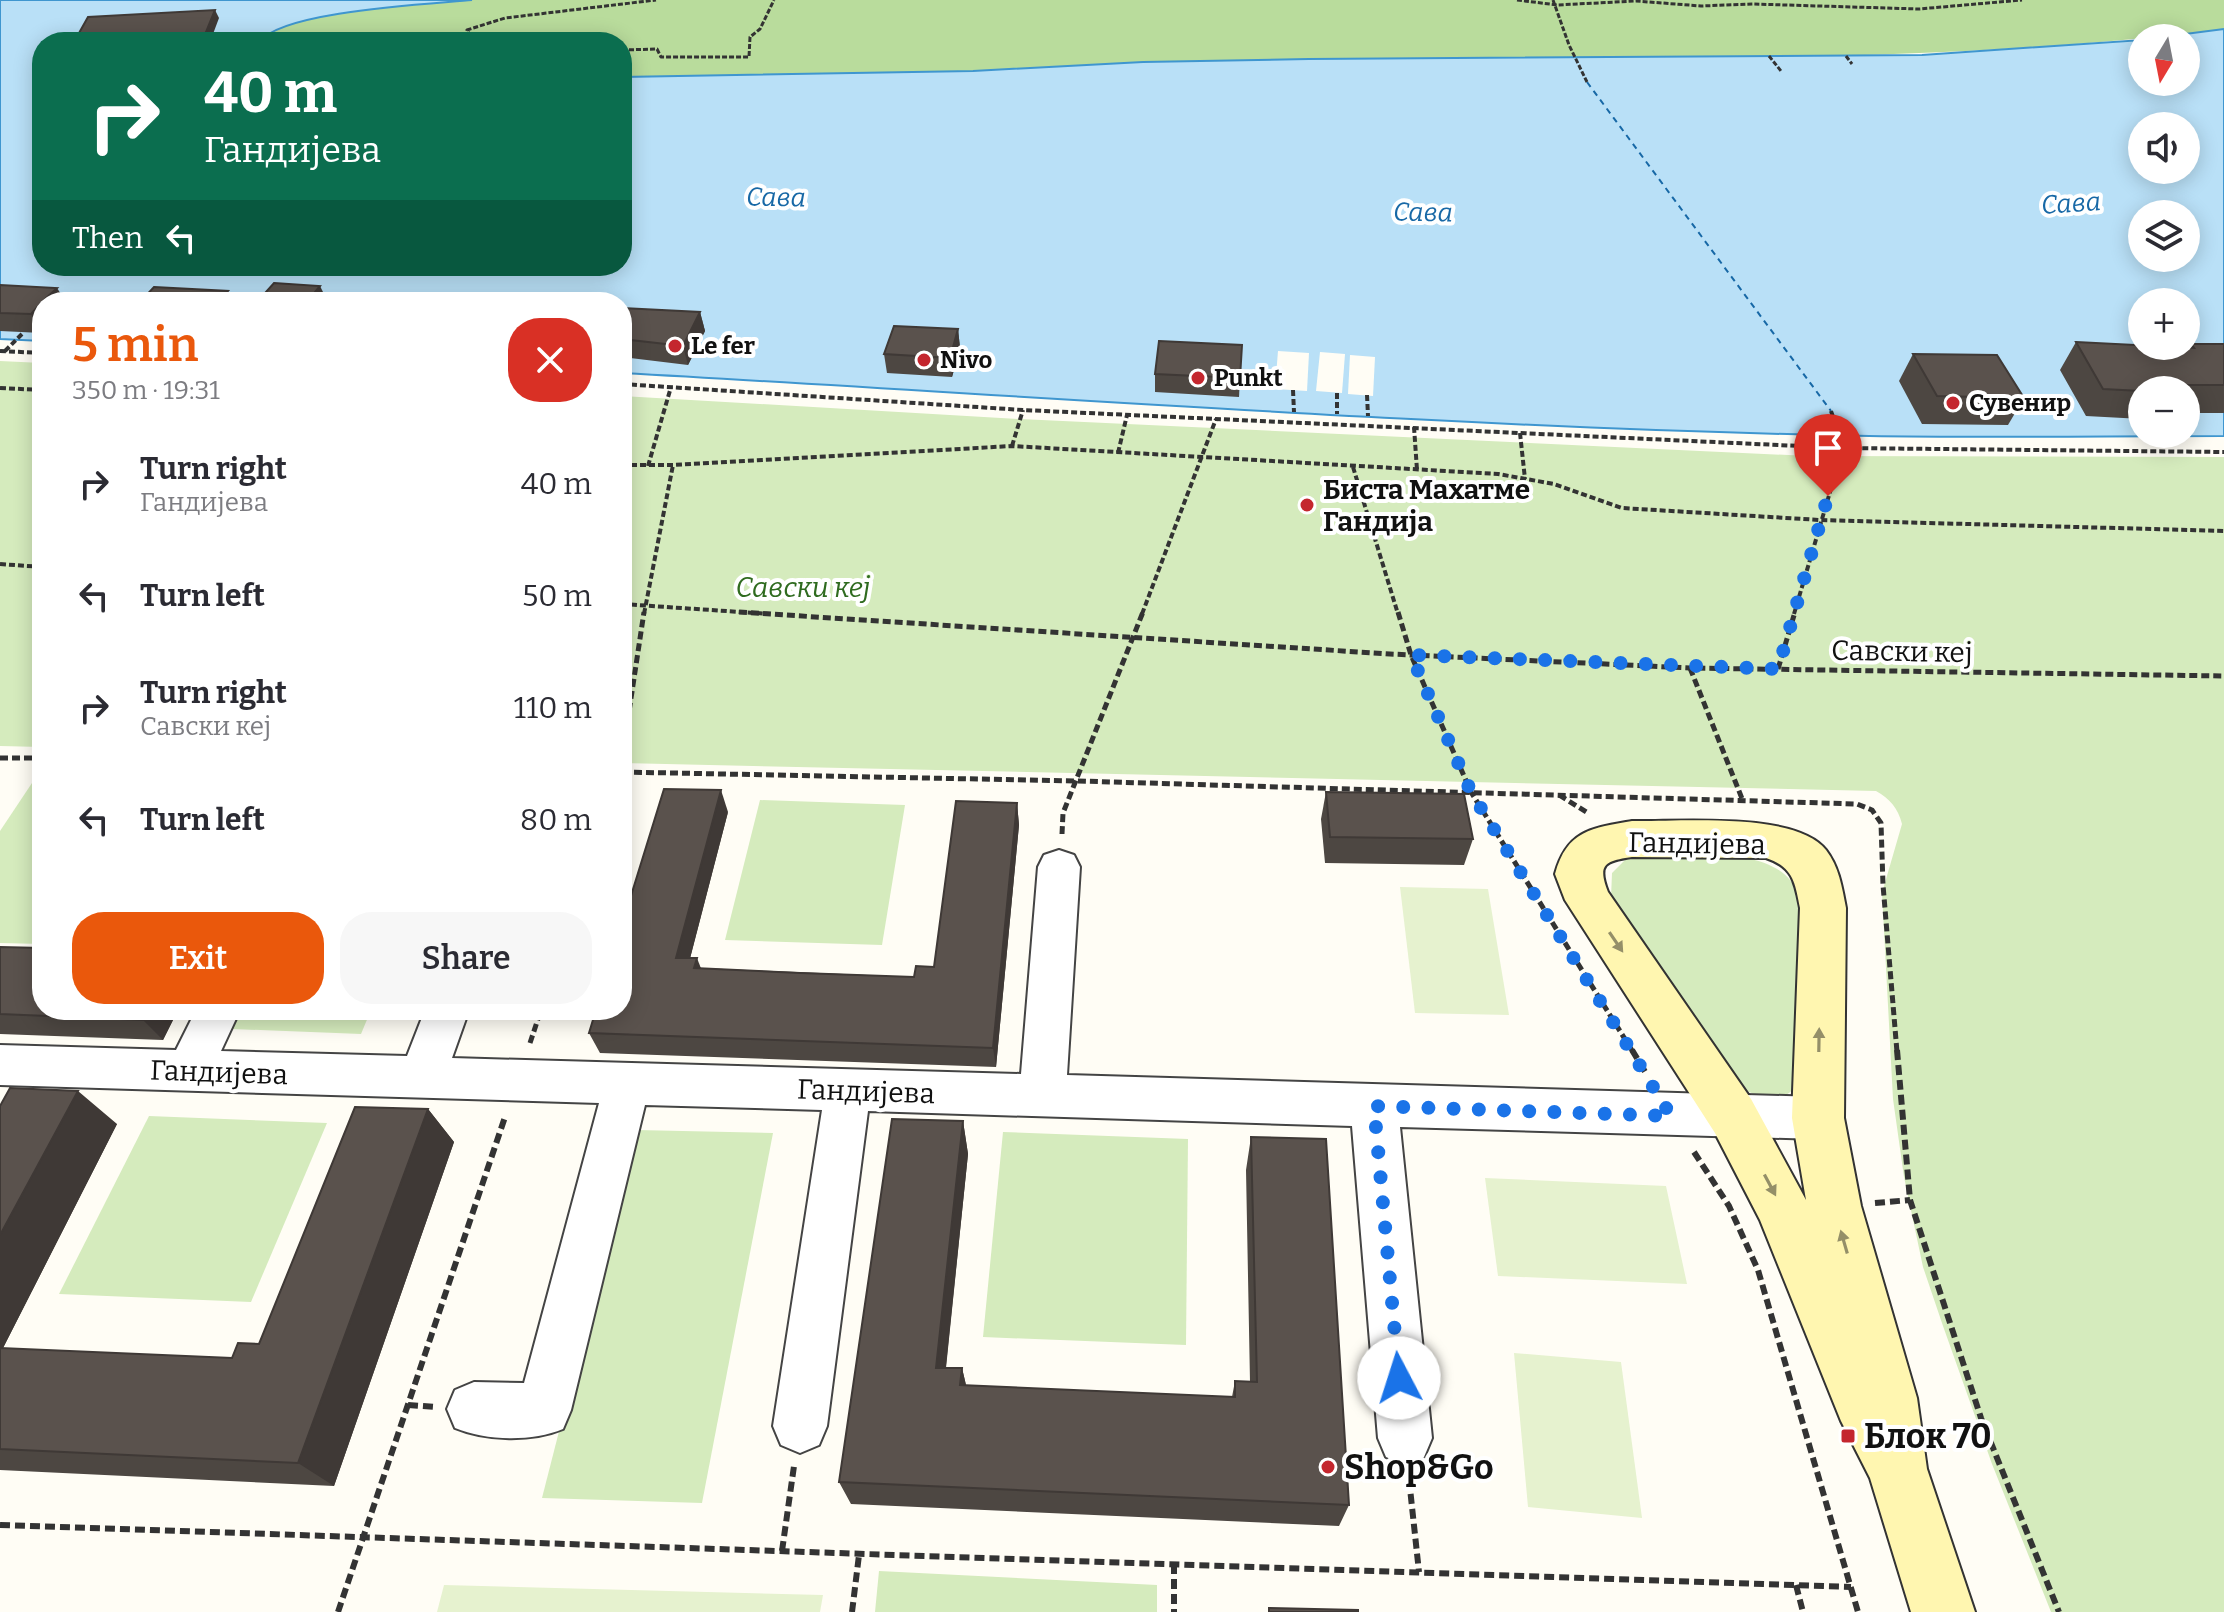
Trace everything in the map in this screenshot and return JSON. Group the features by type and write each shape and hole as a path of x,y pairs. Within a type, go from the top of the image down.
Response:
{"street":[{"name":"Гандијева","path":"1897,1469 1888,1398 1834,1206 1818,1118 1823,908 1817,875 1808,860 1794,849 1767,840 1632,839 1601,844 1582,858 1578,874 1588,900 1733,1116 1782,1207 1862,1400 1897,1469 1943,1612"},
{"path":"1042,1096 1059,867"},
{"path":"189,1071 213,1020"},
{"path":"422,1077 443,1020"},
{"name":"Гандијева","path":"0,1065 1818,1118"},
{"path":"474,1409 544,1410 627,1084"},
{"path":"800,1426 848,1090"},
{"path":"1374,1106 1405,1438"}],"path":[{"path":"468,32 467,30 505,18 656,0"},
{"path":"632,50 657,49 661,57 749,57 750,37 760,29 774,0"},
{"path":"1517,0 1557,5 1636,1 1701,6 1753,4 1919,9 2022,0"},
{"path":"1553,0 1569,45 1587,82"},
{"path":"1769,56 1781,71"},
{"path":"1846,56 1852,64"},
{"path":"3,351 24,332"},
{"path":"3,351 32,352"},
{"path":"632,385 1023,410 1843,448 2224,452"},
{"path":"648,466 671,387"},
{"path":"0,388 32,390"},
{"path":"1293,390 1294,412"},
{"path":"1337,393 1337,414"},
{"path":"1367,395 1368,416"},
{"path":"1012,446 1023,410"},
{"path":"1778,669 1843,448 1831,411"},
{"path":"1118,453 1127,415"},
{"path":"1059,867 1063,813 1216,419"},
{"path":"1414,427 1417,470"},
{"path":"1520,433 1525,479"},
{"path":"632,465 1012,446 1498,474 1554,484 1622,508 1820,520 2224,531"},
{"path":"632,691 645,605 673,465"},
{"path":"1353,467 1411,655 1471,792 1729,1206 1758,1270 1858,1612"},
{"path":"0,564 32,566"},
{"name":"Савски кеј","path":"632,604 1411,655 1690,668 2224,676"},
{"path":"1690,668 1743,801"},
{"path":"0,758 32,758"},
{"path":"632,772 1471,792"},
{"path":"338,1612 538,1020"},
{"path":"782,1551 800,1426"},
{"path":"1405,1438 1419,1573"},
{"path":"0,1525 1851,1587"},
{"path":"852,1612 859,1555"},
{"path":"1174,1564 1174,1612"},
{"path":"1796,1585 1803,1612"}],"green space":[{"path":"472,0 2224,0 2224,29 2200,32 2200,24 2128,24 2128,39 1883,54 1268,60 640,78 632,78 632,32 272,32 296,23 358,11"},
{"path":"0,361 32,363 32,747 0,746"},
{"name":"Савски кеј","path":"632,397 1020,419 1809,456 2224,457 2224,1612 2051,1612 1992,1464 1923,1267 1904,1177 1893,1099 1882,893 1902,824 1896,809 1876,791 632,763"},
{"path":"32,783 32,944 0,943 0,831"},
{"path":"760,800 905,805 882,945 725,940"},
{"path":"1703,855 1752,859 1773,867 1789,879 1799,897 1799,1054 1795,1086 1784,1096 1768,1097 1738,1087 1611,898 1612,873 1626,859"},
{"path":"1400,887 1488,889 1509,1015 1415,1013"},
{"path":"236,1020 367,1020 361,1034 232,1029"},
{"path":"149,1116 327,1123 251,1302 59,1294"},
{"path":"636,1130 773,1133 702,1503 542,1498"},
{"path":"1003,1132 1188,1139 1186,1345 983,1337"},
{"path":"1485,1178 1666,1186 1687,1284 1498,1276"},
{"path":"1514,1353 1621,1362 1642,1518 1528,1507"},
{"path":"879,1571 1157,1585 1157,1612 875,1612"},
{"path":"444,1585 823,1595 820,1612 437,1612"}],"water":[{"name":"Сава","path":"0,0 472,0 325,16 272,32 32,32 32,276 632,276 632,77 973,71 1143,62 1309,59 1922,55 2128,41 2128,96 2200,96 2200,32 2224,29 2224,436 2200,436 2200,376 2128,376 2128,436 1869,436 1557,426 632,374 632,292 32,292 32,341 0,339"}],"pier":[{"path":"1278,351 1309,353 1307,391 1275,389"},
{"path":"1320,352 1345,354 1342,393 1316,391"},
{"path":"1350,355 1375,357 1373,396 1348,394"}],"building":[{"path":"215,10 206,32 80,32 88,17"},
{"path":"274,283 320,286 315,292 266,292"},
{"path":"0,285 57,288 53,292 32,292 31,314 0,313"},
{"path":"154,287 228,291 227,292 149,292"},
{"path":"632,309 700,312 683,346 632,340"},
{"path":"894,326 958,329 950,358 884,354"},
{"path":"1159,341 1242,345 1240,378 1155,374"},
{"path":"2076,342 2128,345 2128,360 2200,360 2200,344 2224,344 2224,385 2200,385 2200,376 2128,376 2128,390 2103,389"},
{"path":"1913,354 1997,355 2024,398 1937,396"},
{"path":"664,789 721,790 676,958 697,958 694,968 914,977 916,966 934,967 956,801 1017,803 993,1048 589,1033 593,1020 632,1020 632,893"},
{"path":"1326,792 1464,794 1473,839 1330,837"},
{"path":"0,947 32,948 32,1015 0,1014"},
{"path":"10,1088 78,1091 0,1235 0,1106"},
{"path":"355,1107 428,1109 298,1463 0,1449 0,1348 232,1358 238,1343 259,1344"},
{"path":"892,1119 963,1121 936,1368 962,1368 960,1385 1235,1397 1235,1381 1257,1382 1251,1137 1326,1139 1349,1505 839,1482"},
{"path":"1269,1608 1358,1610 1358,1612 1269,1612"}],"ferry route":[{"path":"1587,82 1831,411"}],"place":[{"name":"Le fer","path":"675,346"},
{"name":"Nivo","path":"924,360"},
{"name":"Punkt","path":"1198,378"},
{"name":"Сувенир","path":"1953,403"},
{"name":"Биста Махатме Гандија","path":"1307,505"},
{"name":"Блок 70","path":"1848,1436"},
{"name":"Shop&Go","path":"1328,1467"}],"route":[{"path":"1399,1378 1374,1106 1671,1116 1471,792 1411,655 1778,669 1828,496"}]}
